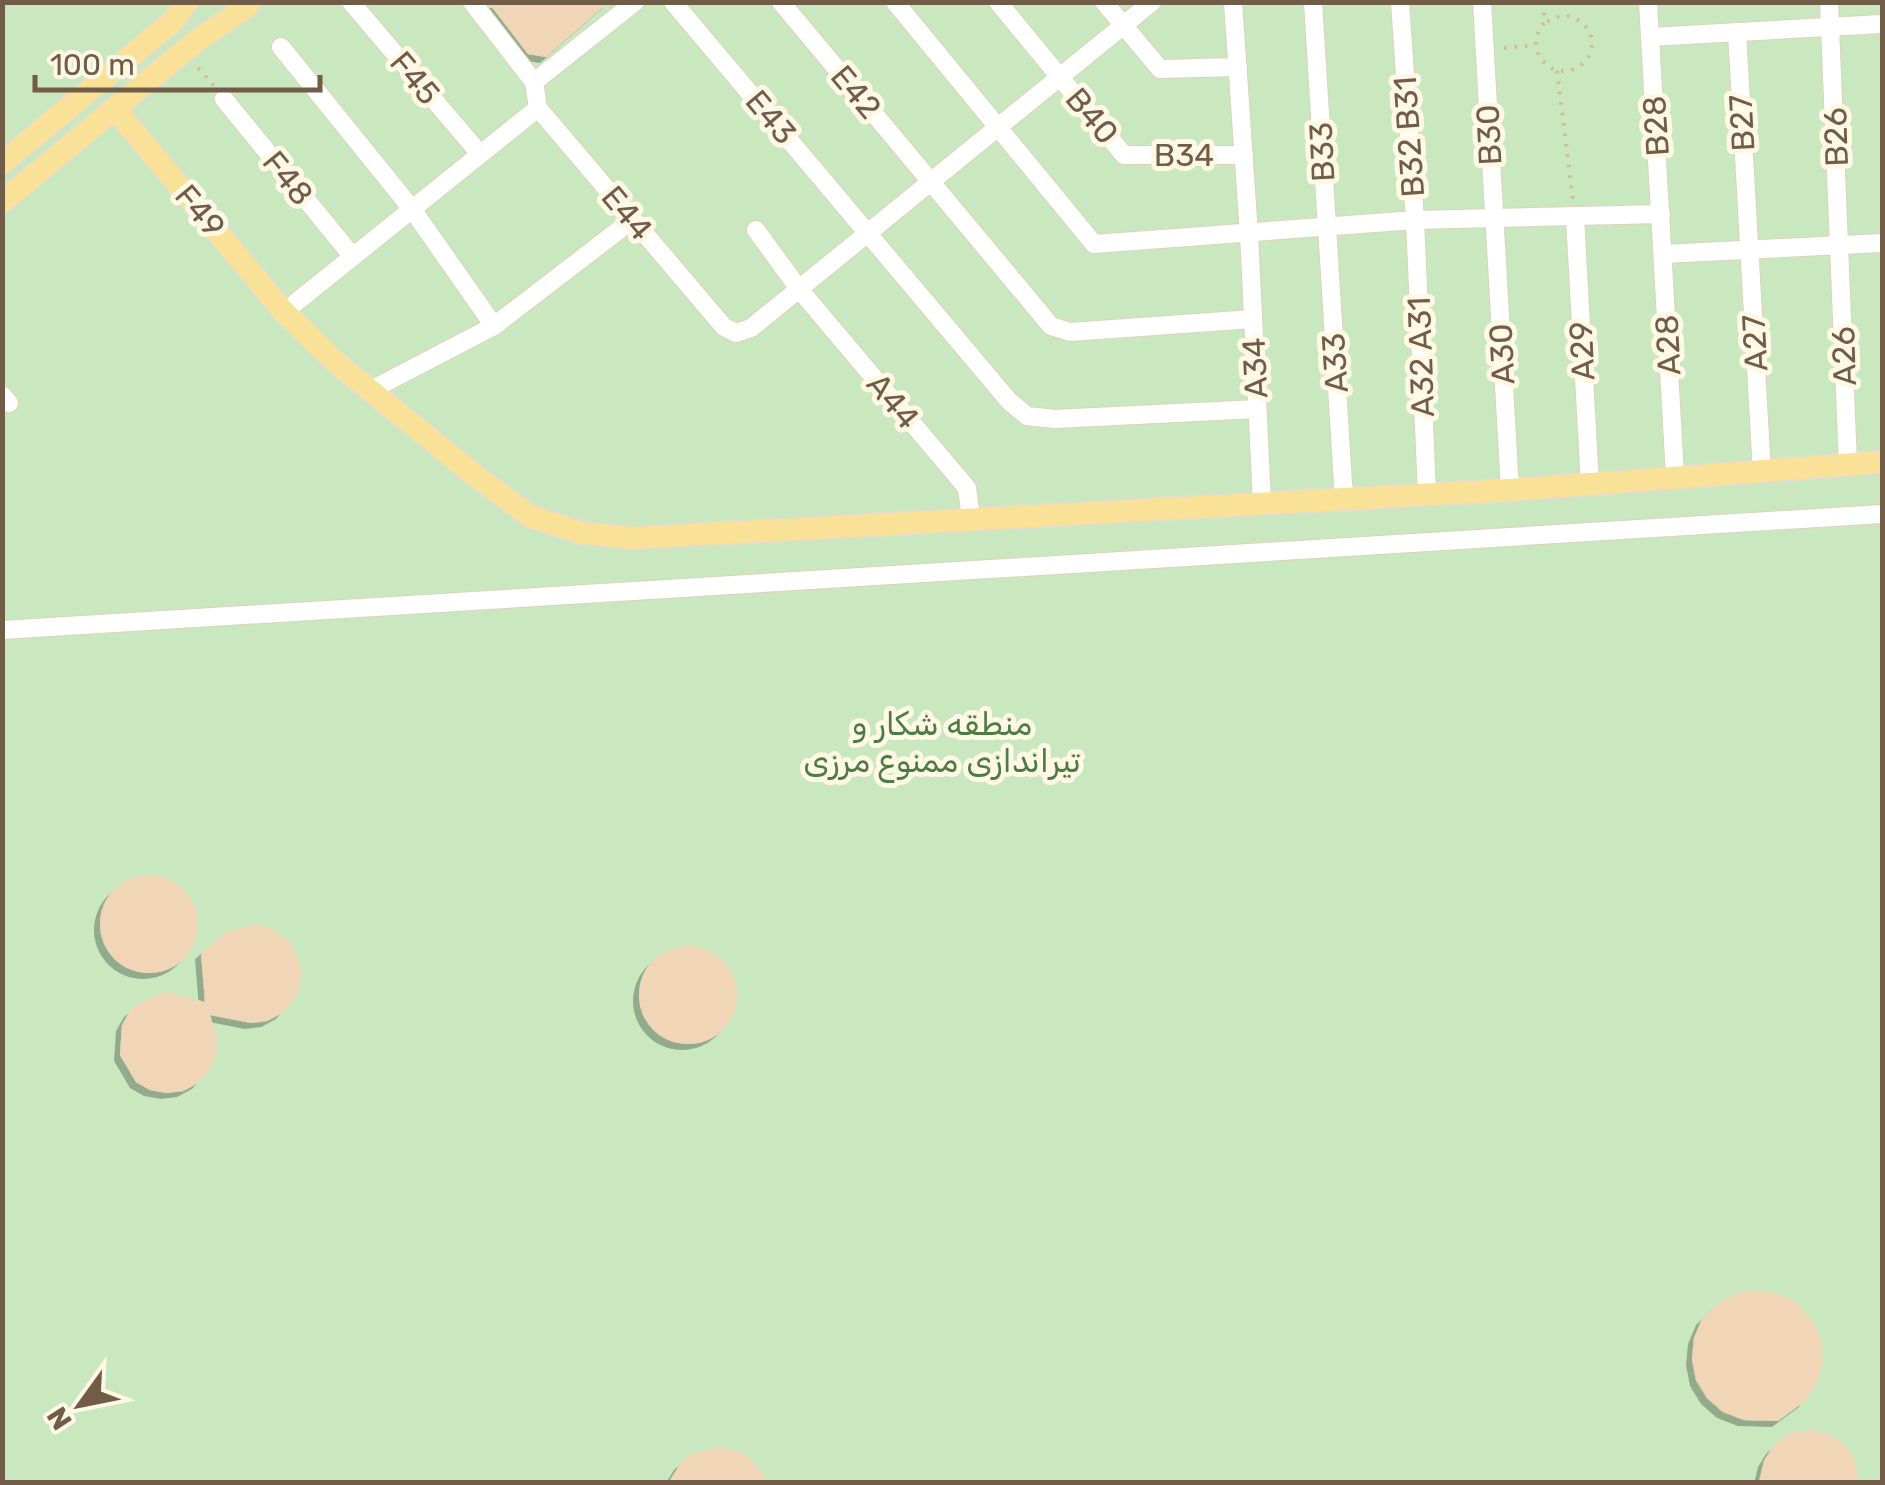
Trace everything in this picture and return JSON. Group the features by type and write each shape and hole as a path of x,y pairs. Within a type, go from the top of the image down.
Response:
{"main road":[{"path":"2,163 174,20 186,2"},
{"path":"2,202 184,51 248,4"},
{"name":"F49","path":"116,109 284,312 371,390 530,516 582,533 633,538 1510,490 1882,462"}],"street":[{"name":"F45","path":"350,2 480,154"},
{"path":"284,312 538,108 534,82 472,2"},
{"path":"534,82 636,2"},
{"name":"E43","path":"673,2 1009,400 1027,416 1257,409"},
{"name":"E42","path":"782,2 1051,326 1070,332 1253,319"},
{"path":"895,2 1094,244 1414,220 1661,214"},
{"name":"B40","path":"998,2 1124,154"},
{"path":"1104,2 1160,69 1238,67"},
{"path":"799,290 1152,2"},
{"name":"B34","path":"1234,2 1249,234"},
{"name":"B33","path":"1313,2 1326,228"},
{"name":"B32 B31","path":"1400,2 1414,220"},
{"name":"B30","path":"1482,2 1494,218"},
{"name":"B28","path":"1648,2 1661,214"},
{"name":"B26","path":"1829,2 1839,246"},
{"path":"1650,37 1882,24"},
{"name":"B27","path":"1738,32 1748,214"},
{"path":"281,46 412,208 494,326"},
{"name":"F48","path":"224,99 353,257"},
{"name":"E44","path":"538,108 724,327 736,333 751,328 799,290"},
{"name":"B34","path":"1124,154 1244,155"},
{"name":"A28","path":"1661,214 1675,476"},
{"name":"A27","path":"1748,214 1762,473"},
{"name":"A30","path":"1494,218 1510,490"},
{"name":"A29","path":"1575,218 1590,484"},
{"path":"371,390 494,326 632,220"},
{"name":"A32 A31","path":"1414,220 1426,494"},
{"name":"A33","path":"1326,228 1344,498"},
{"name":"A44","path":"756,230 799,290 966,488 971,518"},
{"name":"A34","path":"1249,234 1262,502"},
{"path":"1663,254 1882,243"},
{"name":"A26","path":"1839,246 1848,465"},
{"path":"2,630 1882,514"}],"path":[{"path":"1544,2 1544,22 1536,45 1545,64 1567,72 1584,64 1590,55 1588,27 1572,16 1552,17 1544,22"},
{"path":"1485,51 1536,45"},
{"path":"184,51 224,99"},
{"path":"1558,71 1575,218"}],"green space":[{"name":"منطقه شکار و تیراندازی ممنوع مرزی","path":"3,3 1882,3 1882,1482 3,1482"}],"building":[{"path":"488,2 609,2 546,57 528,54"},
{"path":"149,875 168,879 184,889 194,905 198,924 194,943 184,959 168,969 149,973 130,969 114,959 104,943 100,924 104,905 114,889 130,879"},
{"path":"256,924 286,938 296,952 301,968 294,1000 267,1021 251,1023 210,1015 217,1038 216,1055 210,1070 183,1091 150,1090 136,1082 120,1055 122,1025 130,1011 164,992 205,1002 201,953 226,932"},
{"path":"688,946 707,950 723,960 733,976 737,995 733,1014 723,1030 707,1040 688,1044 669,1040 653,1030 643,1014 639,995 643,976 653,960 669,950"},
{"path":"1735,1293 1777,1293 1797,1303 1812,1319 1821,1339 1823,1362 1817,1383 1805,1401 1778,1421 1744,1420 1723,1412 1707,1398 1696,1380 1692,1359 1694,1338 1702,1319"},
{"path":"1814,1430 1844,1444 1854,1458 1859,1482 1759,1482 1772,1448 1790,1432"},
{"path":"721,1447 752,1460 768,1482 669,1482 691,1454"}]}
